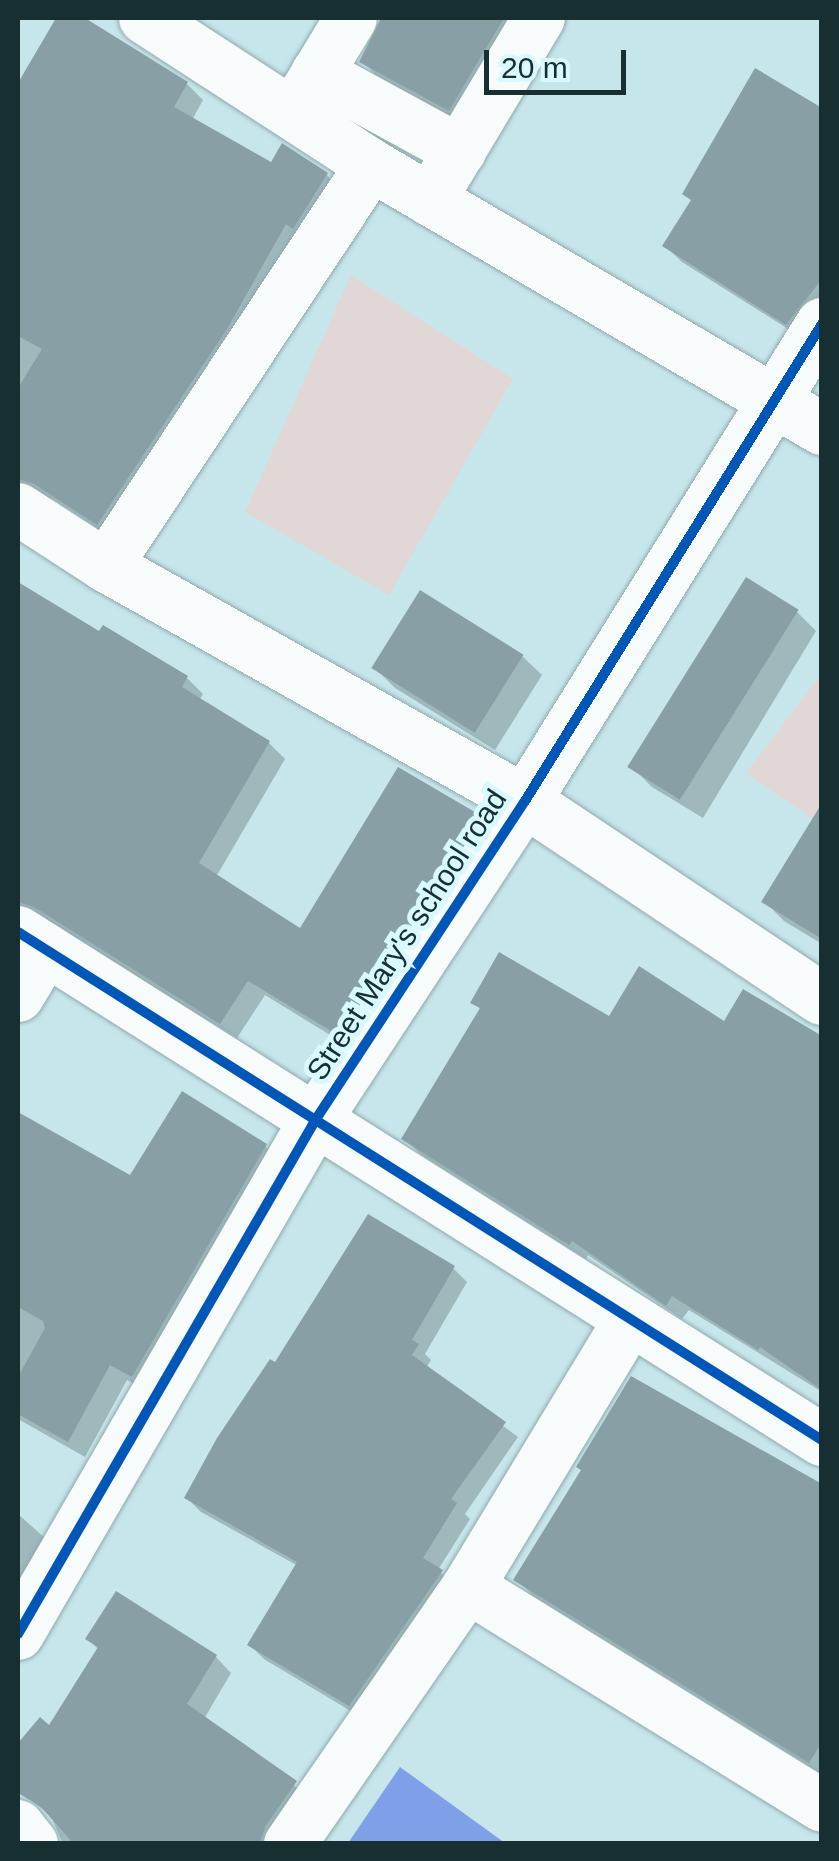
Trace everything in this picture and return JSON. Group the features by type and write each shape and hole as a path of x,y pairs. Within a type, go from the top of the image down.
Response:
{"street":[{"path":"145,18 305,94 384,112 460,151"},
{"path":"305,94 352,18"},
{"path":"430,200 538,18"},
{"path":"305,94 364,161 822,429"},
{"path":"106,566 364,161 384,112"},
{"name":"Street Mary's school road","path":"18,1634 316,1119 525,801 771,399 822,324"},
{"path":"18,509 106,566 525,801 822,999"},
{"path":"18,996 32,941 822,1440"},
{"path":"290,1844 468,1586 630,1319"},
{"path":"468,1586 822,1806"},
{"path":"18,1826 32,1844"},
{"path":"810,1844 822,1828"}],"shaded area":[{"path":"351,275 513,379 389,595 245,512"},
{"path":"821,674 821,825 746,773"}],"water":[{"path":"400,1767 505,1843 348,1843"}],"building":[{"path":"56,18 85,18 188,82 174,107 271,162 282,143 328,173 293,229 286,224 227,329 97,525 34,484 18,479 18,388 42,349 18,336 18,83"},
{"path":"381,18 504,18 449,111 359,62"},
{"path":"755,68 822,108 822,279 786,325 662,246 691,200 682,194"},
{"path":"746,577 799,610 680,800 627,767"},
{"path":"18,582 99,631 103,625 188,676 182,687 270,741 199,863 300,928 398,767 480,815 336,1034 248,981 220,1024 34,907 18,902"},
{"path":"420,590 523,655 475,733 371,668"},
{"path":"822,803 822,939 761,902"},
{"path":"499,952 609,1016 639,966 724,1021 743,989 822,1036 822,1390 760,1347 758,1350 672,1296 666,1306 572,1241 569,1245 401,1139 480,1008 470,1003"},
{"path":"182,1091 267,1144 132,1377 110,1365 68,1442 18,1414 18,1377 45,1328 43,1321 18,1307 18,1112 130,1175"},
{"path":"368,1214 455,1266 412,1340 419,1344 412,1355 506,1422 451,1499 457,1503 423,1558 443,1570 349,1706 247,1645 297,1562 184,1498 217,1438 270,1359 275,1362"},
{"path":"631,1376 822,1484 822,1742 809,1763 513,1580 581,1470 576,1467"},
{"path":"116,1591 217,1655 187,1704 297,1781 265,1827 260,1844 74,1844 41,1807 18,1793 18,1743 40,1717 49,1725 98,1647 85,1639"}],"cycle path":[{"path":"18,1634 316,1119 525,801 822,324"},
{"path":"18,932 822,1440"}]}
